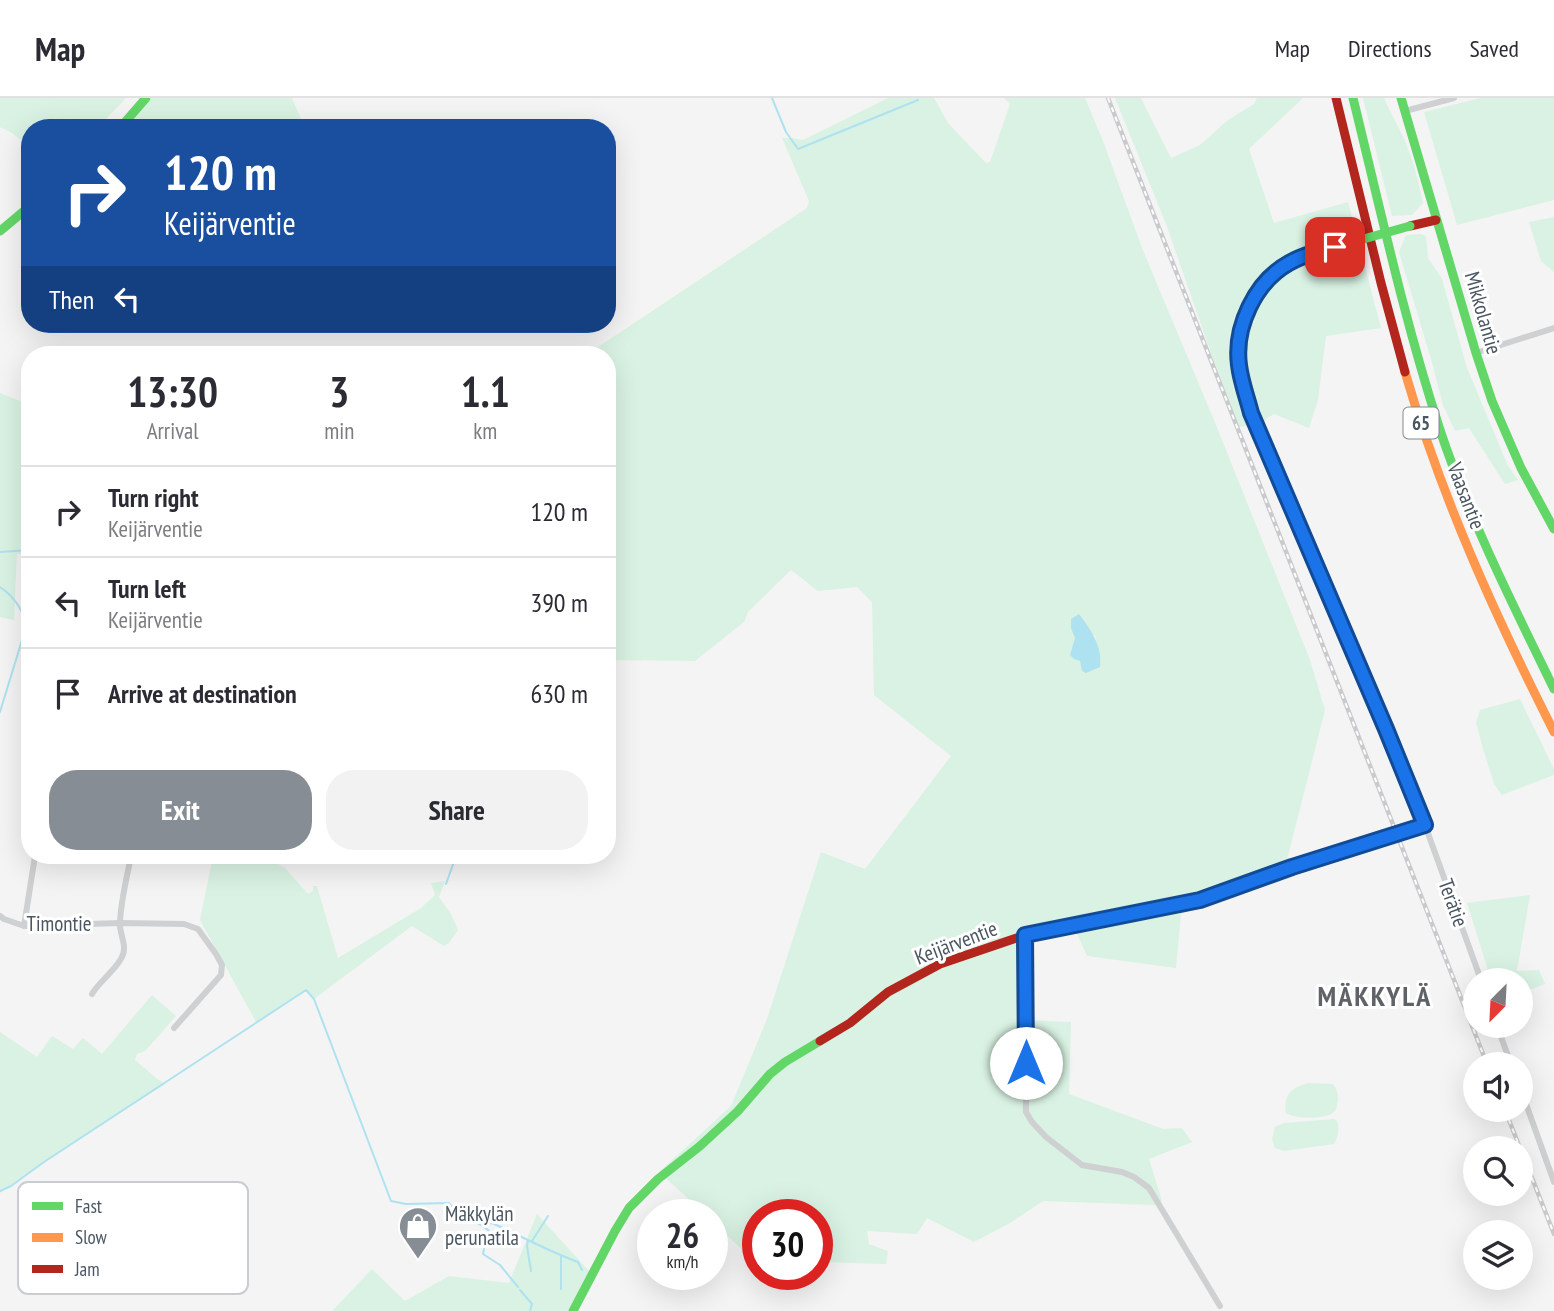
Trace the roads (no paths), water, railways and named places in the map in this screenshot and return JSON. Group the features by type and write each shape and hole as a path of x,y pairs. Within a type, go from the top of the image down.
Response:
{"main road":[{"path":"128,119 146,98"},
{"name":"Vaasantie","path":"1336,98 1387,307 1435,467 1497,618 1554,732"},
{"name":"Vaasantie","path":"1353,98 1420,367 1440,430 1482,539 1554,689"},
{"name":"Mikkolantie","path":"1401,98 1492,401 1524,475 1554,529"},
{"path":"0,231 21,214"},
{"path":"1420,827 1386,729 1251,413 1238,363 1238,353 1243,322 1253,300 1266,282 1288,263 1314,252 1436,220"},
{"name":"Keijärventie","path":"573,1311 629,1208 658,1179 738,1111 770,1074 850,1023 888,992 940,964 1025,935 1200,900 1292,867 1420,827"}],"street":[{"path":"1405,111 1454,98"},
{"path":"1476,353 1554,328"},
{"name":"Terätie","path":"1420,827 1476,968"},
{"path":"24,926 33,864"},
{"path":"92,994 120,961 125,949 120,923 130,864"},
{"name":"Timontie","path":"0,916 24,926 184,924 198,929 222,965 221,975 174,1028"},
{"path":"1025,935 1026,1112 1046,1137 1082,1165 1122,1172 1149,1188 1220,1306"},
{"path":"1532,1122 1554,1182"}],"water":[{"path":"1079,614 1092,633 1100,653 1100,667 1086,673 1082,671 1080,661 1070,655 1075,638 1071,619"}],"waterway":[{"path":"772,98 786,132 798,149 918,100"},
{"path":"0,552 21,551"},
{"path":"0,587 17,603 21,612"},
{"path":"0,712 21,644"},
{"path":"446,884 453,864"},
{"path":"0,1191 306,990 314,999 391,1201 406,1204 449,1203 458,1212 489,1231"},
{"path":"532,1241 548,1216"},
{"path":"486,1225 492,1223 578,1262 582,1270"},
{"path":"528,1241 531,1271"},
{"path":"484,1249 483,1254 500,1265 518,1287"},
{"path":"561,1256 561,1289"},
{"path":"520,1290 532,1304 530,1311"}],"railway":[{"path":"1108,98 1482,1052"},
{"path":"1510,1122 1515,1136"},
{"path":"1533,1181 1554,1234"}],"place":[{"name":"Mäkkylän perunatila","path":"418,1260"}],"district":[{"name":"MÄKKYLÄ","path":"1375,996"}]}
